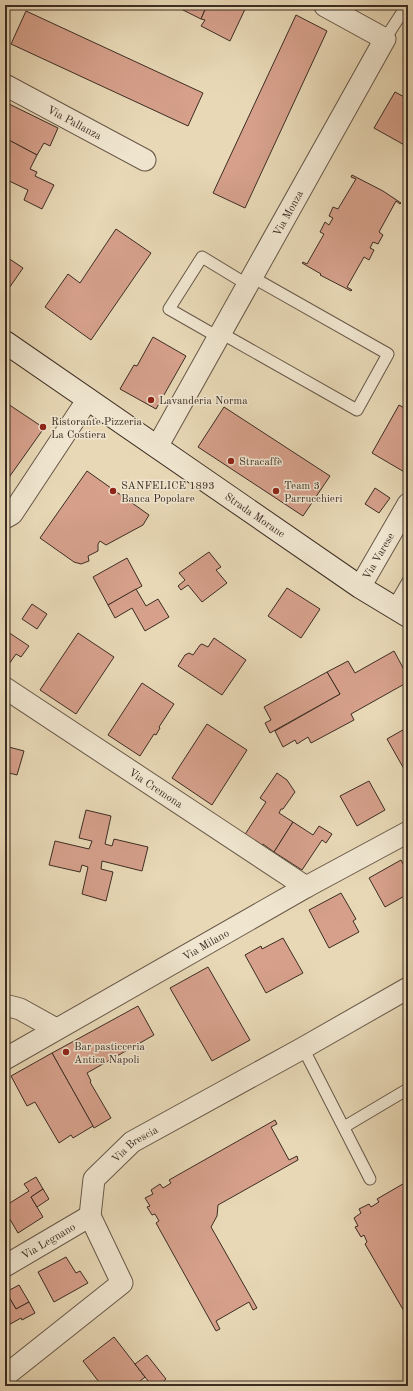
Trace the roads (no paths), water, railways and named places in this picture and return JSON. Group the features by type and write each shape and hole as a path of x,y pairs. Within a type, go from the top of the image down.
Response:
{"street":[{"path":"325,5 385,39"},
{"name":"Via Monza","path":"157,447 385,39"},
{"name":"Via Pallanza","path":"5,85 145,160"},
{"name":"Strada Morane","path":"5,342 360,587 400,611"},
{"path":"5,518 12,514 88,399"},
{"name":"Via Varese","path":"360,587 408,504"},
{"name":"Via Cremona","path":"5,688 306,887"},
{"name":"Via Milano","path":"5,1059 306,887 408,832"},
{"name":"Via Brescia","path":"90,1216 94,1179 132,1142 303,1048 408,988"},
{"path":"5,1005 20,1008 56,1029"},
{"path":"5,1376 122,1283 90,1216"},
{"name":"Via Legnano","path":"5,1266 90,1216"}],"lane":[{"path":"385,39 407,5"},
{"path":"202,256 388,354 357,410 219,335 169,309 202,256"},
{"path":"400,611 408,581"},
{"path":"303,1048 370,1179"},
{"path":"344,1127 408,1089"}],"place":[{"name":"Lavanderia Norma","path":"151,400"},
{"name":"Ristorante Pizzeria La Costiera","path":"43,427"},
{"name":"Stracaffè","path":"231,461"},
{"name":"SANFELICE 1893 Banca Popolare","path":"113,491"},
{"name":"Team 3 Parrucchieri","path":"276,491"},
{"name":"Bar pasticceria Antica Napoli","path":"66,1052"}]}
